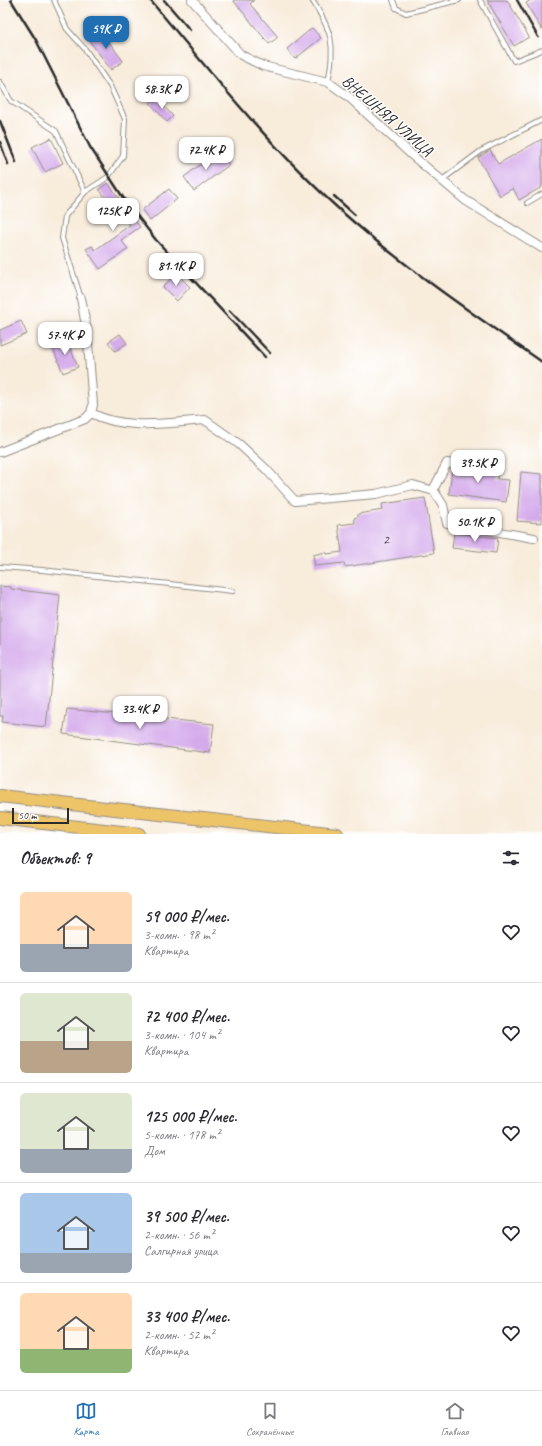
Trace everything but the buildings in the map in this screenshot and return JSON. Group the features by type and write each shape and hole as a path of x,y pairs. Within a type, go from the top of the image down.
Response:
{"main road":[{"path":"0,796 337,834"},
{"path":"0,818 139,834"}],"street":[{"name":"ВНЕШНЯЯ УЛИЦА","path":"192,0 241,55 263,66 328,82 349,97 465,200 542,248"},
{"path":"0,452 85,419 91,413 92,406 87,331 81,298"},
{"path":"91,413 105,420 156,425 205,420 239,444 266,469 296,501 376,494 413,486 433,490 443,505 447,523 534,538"},
{"path":"433,490 447,463 453,464"}],"lane":[{"path":"54,0 67,29 85,50 110,86 125,118 122,156 108,177 85,192 65,216 62,238 81,298"},
{"path":"312,0 328,25 333,47 328,82"},
{"path":"393,0 396,8 406,13 458,0"},
{"path":"480,0 514,61 542,50"},
{"path":"0,82 11,101 56,131 85,192"},
{"path":"442,180 481,151 542,120"},
{"path":"527,203 542,194"},
{"path":"0,567 42,570 233,591"}],"railway":[{"path":"11,0 36,40 90,147 124,199 156,240 265,357"},
{"path":"150,0 242,109 315,187 365,232 414,271 542,362"},
{"path":"164,0 190,30"},
{"path":"517,0 538,37"},
{"path":"0,121 16,162"},
{"path":"0,142 8,164"},
{"path":"334,196 355,215"},
{"path":"230,311 270,353"}]}
